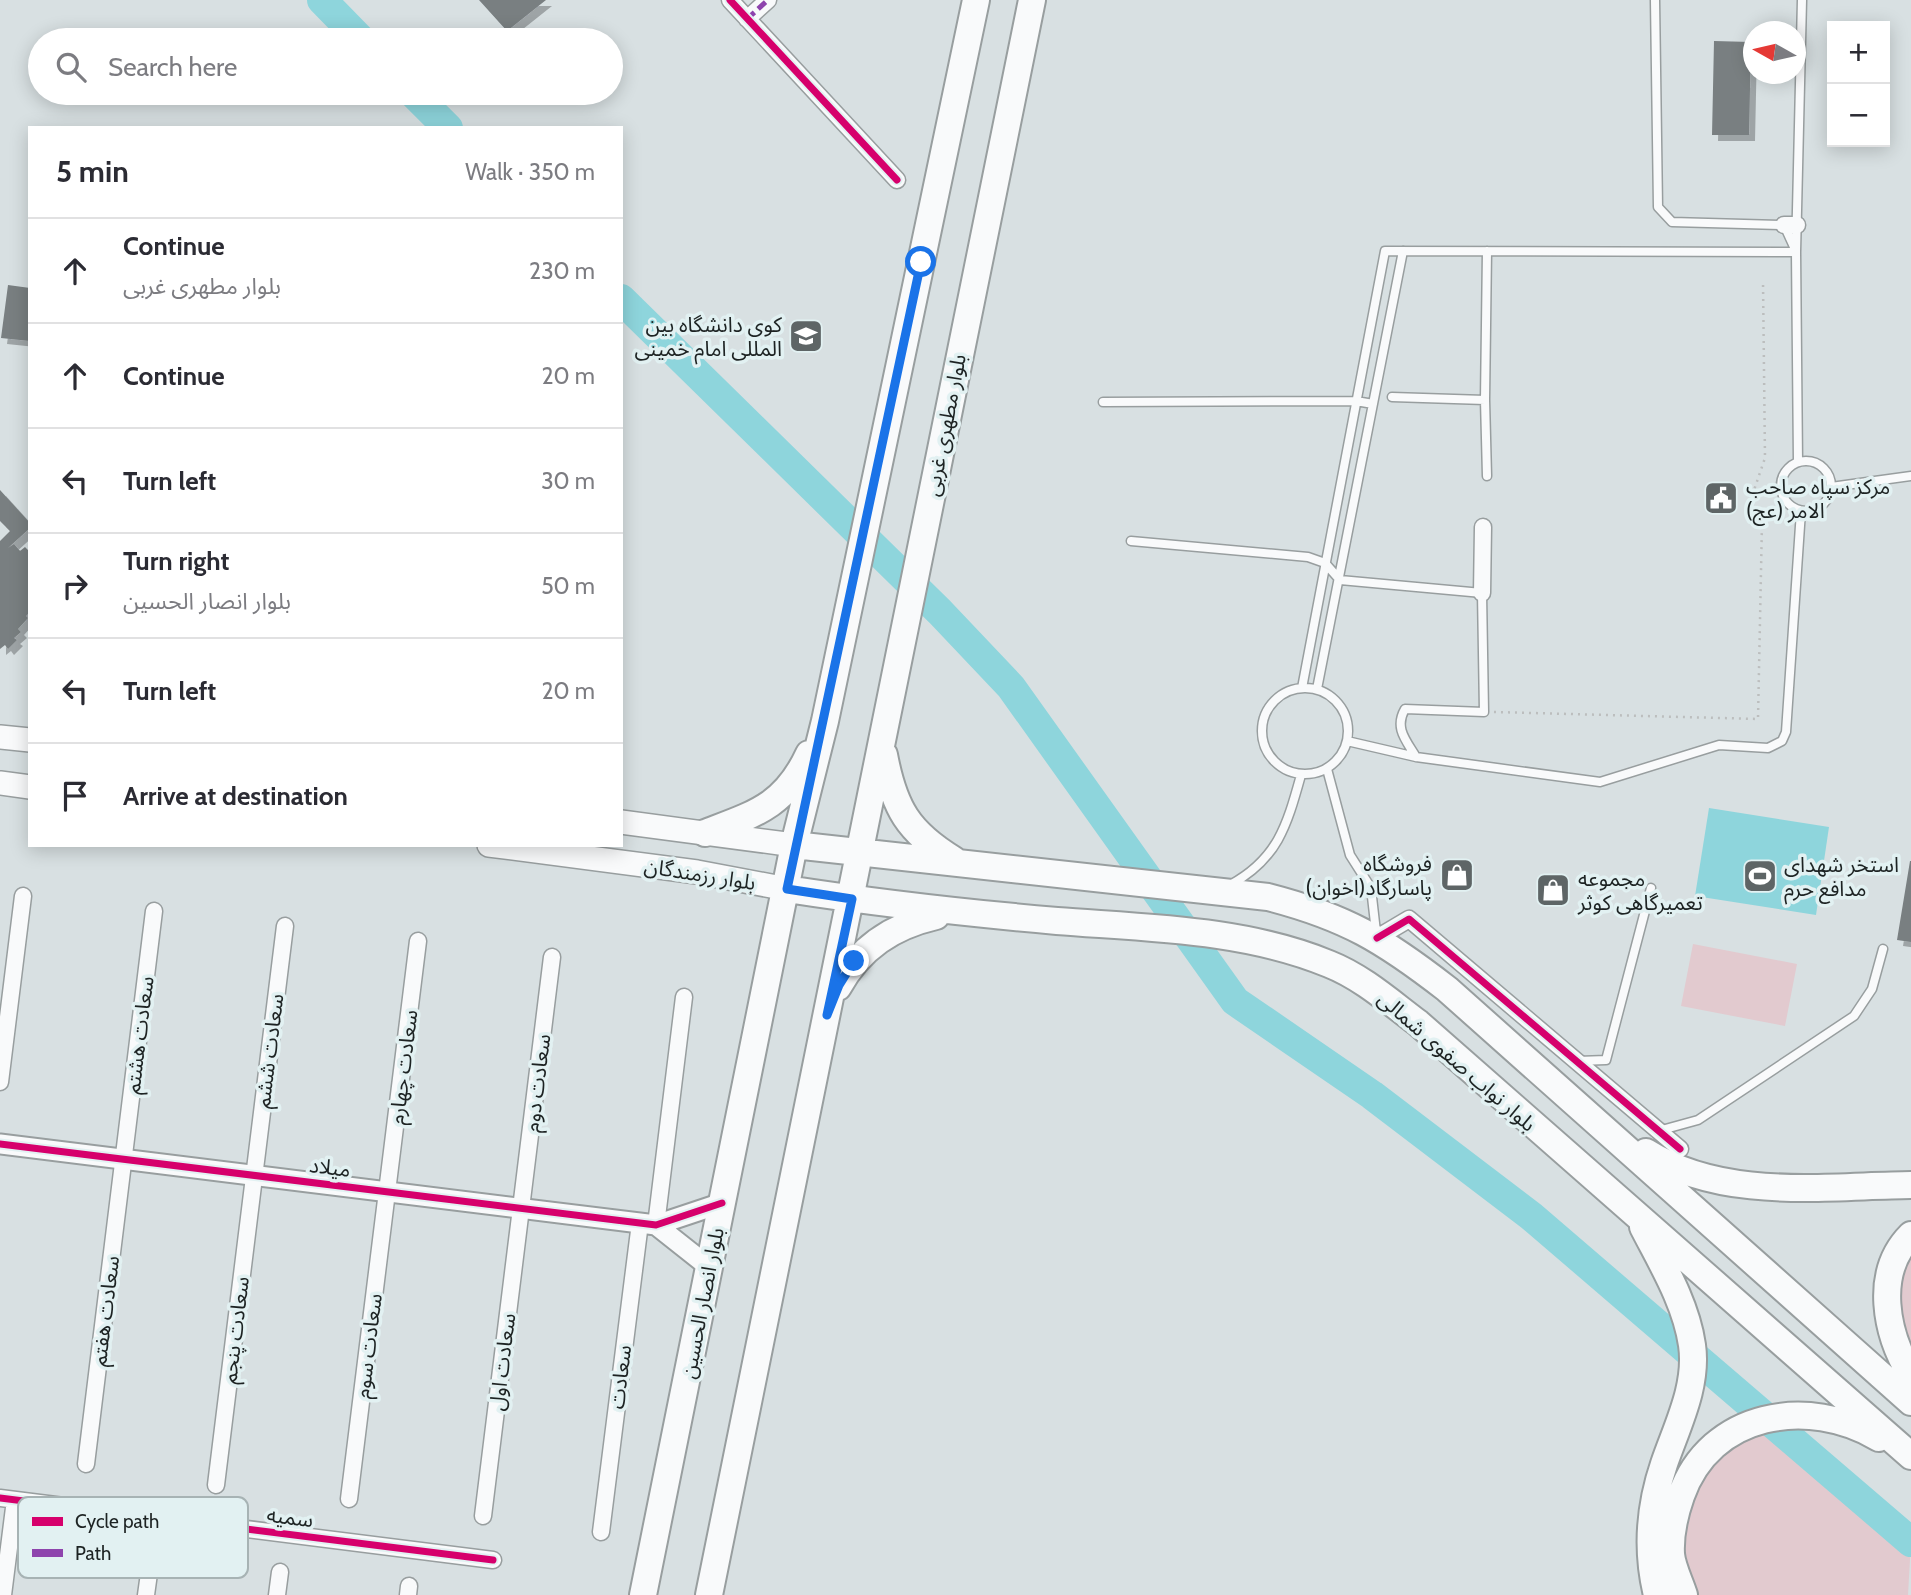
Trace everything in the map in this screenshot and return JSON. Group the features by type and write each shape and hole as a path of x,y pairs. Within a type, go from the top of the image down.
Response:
{"main road":[{"path":"976,0 825,720 794,845 1268,897 1309,907 1352,924 1377,938 1447,989 1911,1402"},
{"name":"بلوار مطهری غربی","path":"852,899 900,647 1032,0"},
{"path":"705,833 752,815 779,799 802,769 825,720"},
{"path":"0,737 28,740"},
{"path":"881,742 896,804 912,830 930,846 959,863"},
{"path":"0,783 28,787"},
{"name":"بلوار رزمندگان","path":"623,822 794,845"},
{"name":"بلوار انصار الحسین","path":"643,1595 794,845"},
{"name":"بلوار رزمندگان","path":"504,847 697,872 787,889"},
{"name":"بلوار نواب صفوی شمالی","path":"787,889 951,912 1147,928 1259,942 1333,965 1373,989 1418,1023 1911,1457"},
{"path":"709,1595 852,899"},
{"path":"827,1015 839,985 854,961 905,923 951,912"},
{"path":"1598,1122 1658,1160 1698,1176 1750,1186 1911,1185"},
{"path":"1636,1213 1674,1287 1693,1347 1689,1393 1676,1437 1664,1464 1650,1520 1650,1565 1657,1595"},
{"path":"1911,1235 1888,1276 1886,1305 1898,1354 1911,1375"},
{"path":"1685,1595 1671,1555 1675,1514 1688,1475 1700,1457 1724,1437 1752,1423 1782,1416 1814,1416 1865,1430 1911,1457"}],"street":[{"path":"730,0 897,180"},
{"path":"747,19 768,0"},
{"path":"1482,593 1483,527"},
{"path":"0,1082 23,896"},
{"name":"سعادت هشتم","path":"123,1159 154,911"},
{"path":"1377,938 1409,919 1680,1149"},
{"name":"سعادت ششم","path":"254,1175 285,926"},
{"name":"سعادت چهارم","path":"387,1192 418,942"},
{"name":"سعادت دوم","path":"521,1208 552,957"},
{"name":"سعادت","path":"601,1532 684,997"},
{"name":"میلاد","path":"0,1144 648,1224"},
{"name":"سعادت هفتم","path":"86,1464 123,1159"},
{"name":"سعادت پنجم","path":"216,1485 254,1175"},
{"name":"سعادت سوم","path":"349,1499 387,1192"},
{"path":"648,1224 722,1203"},
{"name":"سعادت اول","path":"483,1516 521,1208"},
{"path":"648,1224 709,1268"},
{"path":"3,1595 8,1499"},
{"name":"سمیه","path":"248,1529 493,1560"},
{"path":"277,1595 280,1572"}],"lane":[{"path":"1655,0 1658,207 1672,222 1791,225"},
{"path":"1798,462 1796,252 1791,225 1802,0"},
{"path":"1791,225 1796,252"},
{"path":"1302,688 1385,251 1796,252"},
{"path":"1317,689 1404,251"},
{"path":"1487,251 1487,476"},
{"path":"1392,397 1485,400"},
{"path":"1103,402 1356,401 1373,404"},
{"path":"1806,460 1827,471 1831,487 1825,503 1818,509 1801,512 1786,503 1780,487 1785,471 1806,460"},
{"path":"1831,487 1911,476"},
{"path":"1347,741 1416,757 1600,782 1718,745 1768,748 1782,741 1786,732 1801,512"},
{"path":"1131,541 1308,557 1325,563 1340,580 1482,593 1484,712 1405,709 1399,719 1400,730 1416,757"},
{"path":"1317,689 1331,696 1341,706 1347,720 1347,741 1338,760 1327,769 1301,775 1276,764 1267,753 1262,727 1266,712 1275,700 1287,691 1317,689"},
{"path":"1327,769 1350,855 1371,888 1377,938"},
{"path":"1220,891 1249,875 1273,850 1286,828 1301,775"},
{"path":"1575,1061 1606,1060 1651,888"},
{"path":"1658,1131 1698,1120 1854,1016 1872,989 1883,949"}],"path":[{"path":"1484,712 1758,719 1762,523 1752,496 1765,458 1763,281"}],"shaded area":[{"path":"1693,944 1797,964 1785,1026 1681,1006"},
{"path":"1911,1242 1911,1357 1892,1278"},
{"path":"1773,1424 1911,1542 1908,1595 1696,1595 1681,1554 1689,1496 1720,1451"}],"water":[{"name":"استخر شهدای مدافع حرم","path":"1709,808 1829,827 1816,915 1695,896"}],"building":[{"path":"479,0 546,0 511,28 504,28"},
{"path":"1714,41 1743,42 1743,84 1750,84 1749,135 1712,135"},
{"path":"8,285 28,288 28,341 1,338"},
{"path":"0,490 28,521 28,530 8,548 14,544 20,551 25,547 28,550 28,618 18,629 21,632 14,638 17,640 8,649 5,645 0,649 0,541 10,531 0,521"},
{"path":"1911,861 1911,942 1897,940"}],"waterway":[{"path":"322,0 349,28"},
{"path":"425,105 446,126"},
{"path":"623,301 940,612 1011,687 1235,1001 1372,1095 1531,1216 1911,1542"}],"marked path":[{"path":"747,19 768,0"}],"cycle path":[{"path":"730,0 897,180"},
{"path":"1377,938 1409,919 1680,1149"},
{"path":"0,1144 656,1225 722,1203"},
{"path":"0,1498 18,1500"},
{"path":"248,1529 493,1560"}],"place":[{"name":"کوی دانشگاه بین المللی امام خمینی","path":"806,336"},
{"name":"مرکز سپاه صاحب الامر (عج)","path":"1721,498"},
{"name":"فروشگاه پاسارگاد(اخوان)","path":"1457,875"},
{"name":"استخر شهدای مدافع حرم","path":"1760,876"},
{"name":"مجموعه تعمیرگاهی کوثر","path":"1553,890"}],"route":[{"path":"854,961 839,985 827,1015 852,899 787,889 794,845 825,720 921,262"}]}
